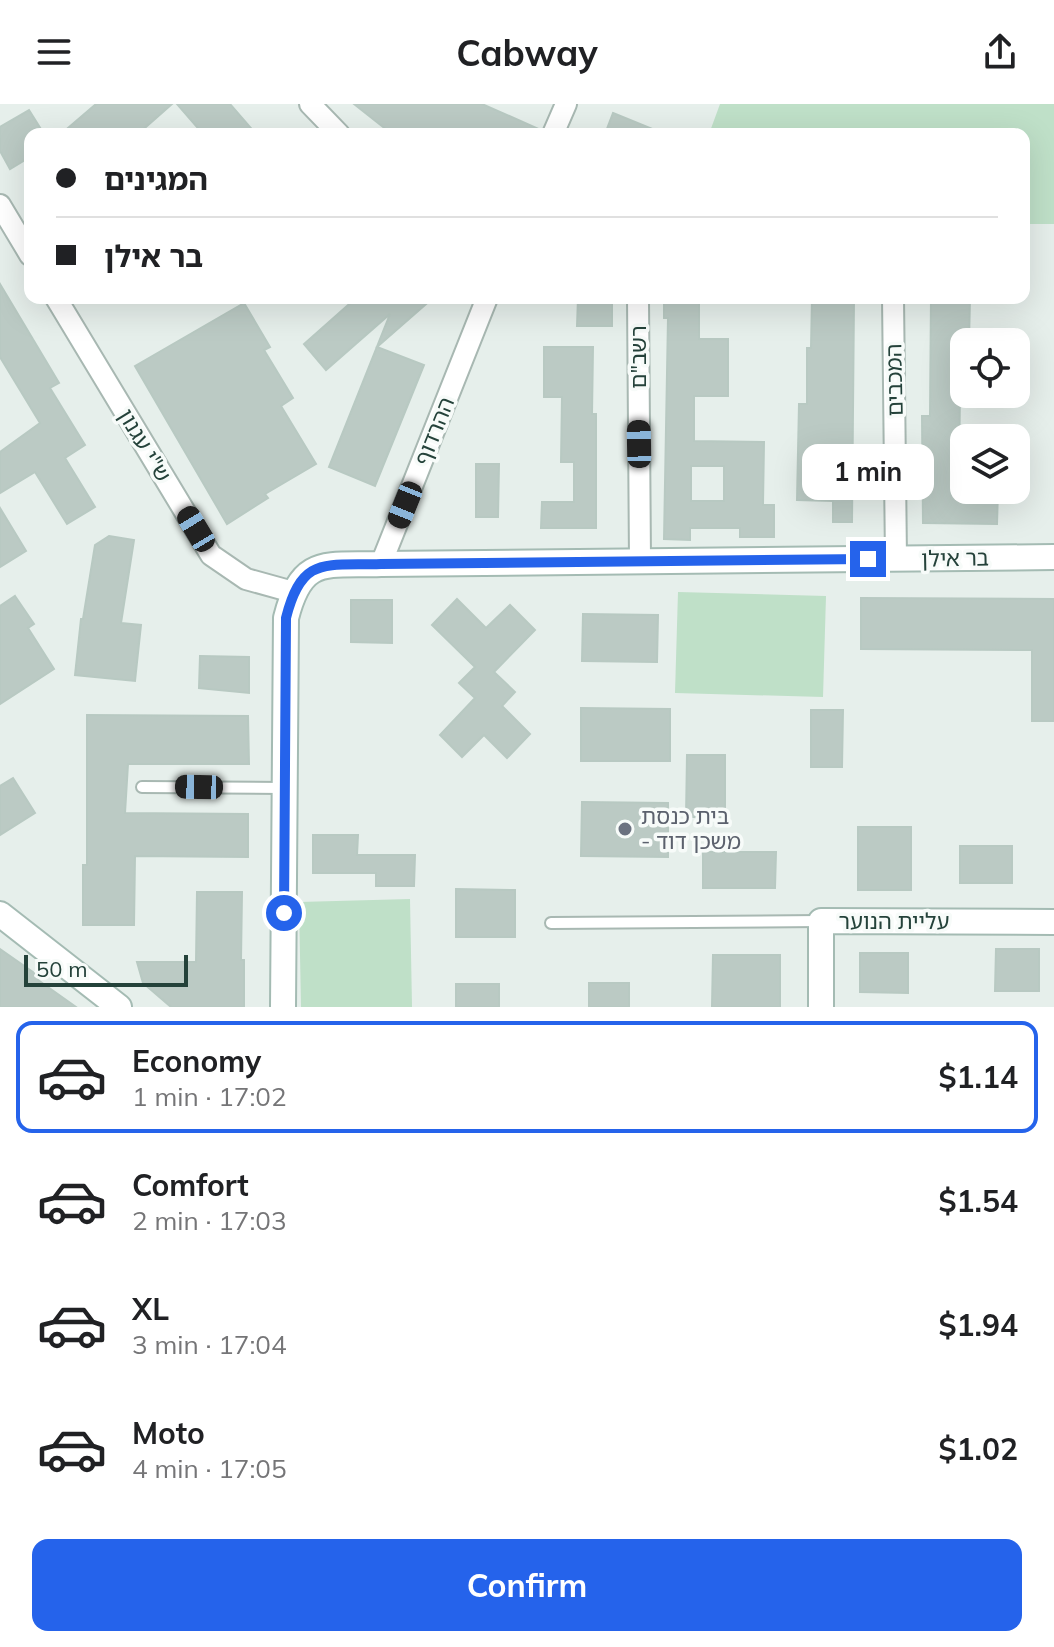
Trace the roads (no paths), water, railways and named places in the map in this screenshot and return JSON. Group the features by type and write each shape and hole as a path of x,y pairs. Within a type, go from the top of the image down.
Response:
{"street":[{"path":"310,104 333,128"},
{"path":"556,128 566,104"},
{"path":"0,205 24,245"},
{"name":"ש\"י עגנון","path":"60,304 211,555 246,579 293,592"},
{"name":"ההרדוף","path":"381,564 485,304"},
{"name":"רשב\"ם","path":"638,304 640,560"},
{"name":"המכבים","path":"893,304 896,559"},
{"name":"בר אילן","path":"293,592 305,573 323,566 1054,557"},
{"path":"283,1007 286,618 293,592"},
{"path":"0,914 119,1007"},
{"name":"עליית הנוער","path":"821,1007 821,921 1054,922"}],"lane":[{"path":"142,787 285,788"},
{"path":"551,923 821,921"}],"place":[{"name":"בית כנסת - משכן דוד","path":"625,829"}]}
